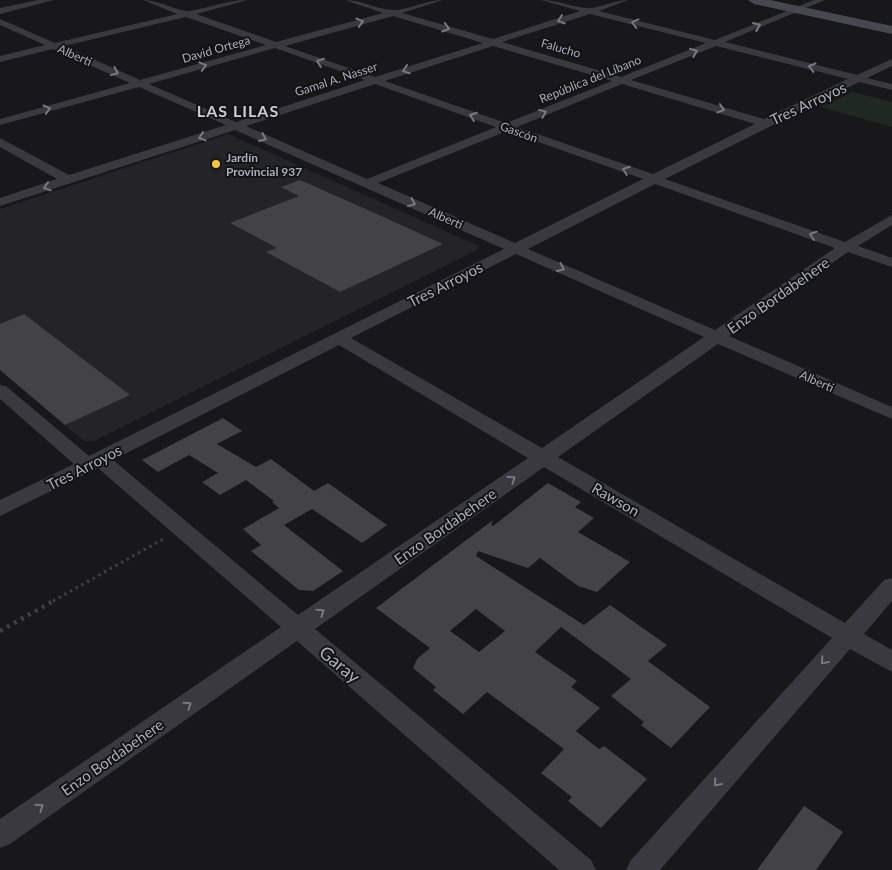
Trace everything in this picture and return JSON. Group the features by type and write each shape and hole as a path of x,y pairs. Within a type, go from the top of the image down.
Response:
{"main road":[{"path":"754,0 892,30"}],"street":[{"path":"0,10 50,0"},
{"name":"Gascón","path":"146,0 652,180 892,263"},
{"path":"0,59 244,0"},
{"name":"Falucho","path":"348,0 765,123"},
{"name":"David Ortega","path":"0,122 439,0"},
{"path":"545,0 892,87"},
{"name":"Gamal A. Nasser","path":"0,202 624,0"},
{"name":"República del Líbano","path":"368,184 821,0"},
{"name":"Alberti","path":"0,22 892,414"},
{"name":"Tres Arroyos","path":"0,509 765,123 892,62"},
{"path":"0,142 68,180"},
{"name":"Enzo Bordabehere","path":"0,835 846,247 892,220"},
{"name":"Rawson","path":"339,338 892,662"},
{"name":"Garay","path":"0,390 181,528 581,870"},
{"path":"640,870 892,586"}],"path":[{"path":"0,631 181,528"}],"shaded area":[{"path":"853,92 892,102 892,127 821,107"},
{"path":"228,134 479,246 479,249 94,441 84,441 0,370 0,209"}],"building":[{"path":"300,180 443,244 340,292 266,252 277,248 230,223 299,196 281,187"},
{"path":"24,314 130,395 65,425 0,370 0,324"},
{"path":"223,418 242,431 217,444 256,467 271,459 314,491 328,483 387,525 362,543 312,509 284,525 343,571 313,591 299,590 251,551 261,545 243,529 279,508 272,502 274,501 246,480 220,495 202,482 218,473 189,455 158,472 142,460"},
{"path":"548,483 581,502 575,507 594,518 578,532 630,562 597,592 578,586 540,558 528,568 478,551 476,556 584,625 610,605 667,645 648,661 710,707 671,748 641,725 644,722 611,696 631,679 561,627 535,652 577,681 571,687 600,708 576,731 599,749 604,746 647,779 601,828 568,801 572,797 541,773 564,749 487,692 463,714 433,690 436,687 413,668 417,659 430,648 376,608 493,520 491,525 493,526","holes":["476,609 505,631 479,652 450,631"]},
{"path":"804,806 843,832 816,870 757,870"}],"place":[{"name":"Jardín Provincial 937","path":"216,164"}],"district":[{"name":"LAS LILAS","path":"238,110"}]}
